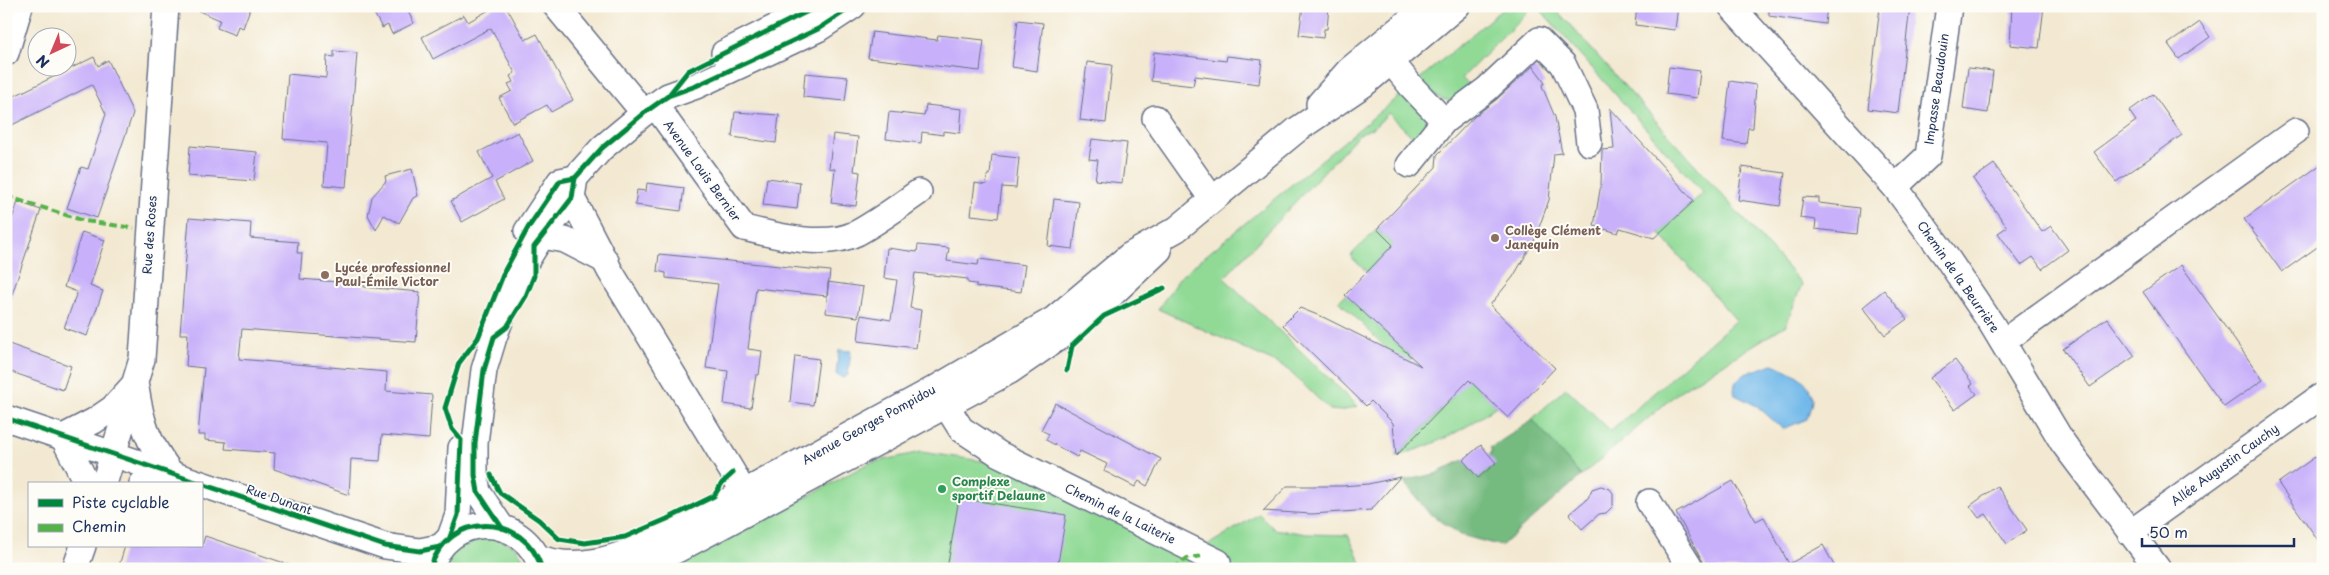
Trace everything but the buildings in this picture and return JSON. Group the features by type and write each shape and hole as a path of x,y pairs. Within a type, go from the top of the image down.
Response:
{"street":[{"path":"6,54 20,6"},
{"name":"Avenue Louis Bernier","path":"556,6 656,105 670,128 744,228 782,238 827,240 856,234 919,192"},
{"path":"539,563 520,536 502,528 478,492 475,475 475,443 484,370 494,337 518,274 573,188 602,148 656,105 696,86 812,13 853,6"},
{"name":"Avenue Georges Pompidou","path":"1385,53 1427,6"},
{"name":"Avenue Georges Pompidou","path":"539,563 574,564 616,558 748,501 940,396 1010,371 1087,318 1144,265 1177,229 1298,129 1349,70 1385,53 1457,6"},
{"name":"Chemin de la Beurrière","path":"1731,6 1895,187 1946,255 2003,342 2063,442 2158,569"},
{"name":"Impasse Beaudouin","path":"1895,187 1928,156 1949,6"},
{"name":"Rue des Roses","path":"105,482 142,359 166,30 164,8"},
{"path":"1409,165 1444,121 1487,89 1539,40 1563,64 1585,110 1589,143"},
{"path":"1385,53 1411,86 1444,121"},
{"path":"1154,118 1212,199"},
{"path":"2003,342 2296,131"},
{"path":"440,551 458,515 464,403 478,338 505,270 528,228 560,182 573,188 606,261 748,501"},
{"path":"542,236 565,240 606,261"},
{"path":"86,482 63,437 94,421 113,408 135,383"},
{"path":"135,383 141,420 153,448 170,472 147,482"},
{"name":"Chemin de la Laiterie","path":"940,396 956,424 966,434 998,454 1218,562"},
{"name":"Allée Augustin Cauchy","path":"2130,533 2320,397"},
{"name":"Rue Dunant","path":"6,418 199,482"},
{"name":"Rue Dunant","path":"202,483 385,546 420,551 440,551 472,527 490,525 502,528"},
{"name":"Avenue Georges Pompidou","path":"629,569 651,562 677,550 748,501"},
{"path":"1648,502 1691,569"},
{"name":"Rue Dunant","path":"385,546 401,556 413,569"},
{"path":"75,569 82,548"}],"green space":[{"path":"1506,6 1534,6 1462,78 1473,89 1458,99 1450,101 1435,95 1417,81"},
{"path":"1537,6 1553,6 1802,284 1786,325 1681,390 1581,476 1532,419 1566,388 1611,431 1736,320 1659,233 1703,193"},
{"path":"1405,91 1424,108 1428,124 1419,143 1388,113 1376,126 1358,135 1224,278 1358,406 1341,411 1330,410 1285,367 1158,309 1180,277"},
{"path":"1377,229 1393,245 1367,272 1350,256"},
{"path":"1346,294 1412,358 1404,366 1339,301"},
{"path":"1459,370 1496,406 1473,423 1449,436 1396,456 1453,397 1443,386"},
{"path":"1533,420 1581,476 1501,546 1461,535 1428,512 1403,481 1435,474 1463,460 1478,477 1492,451 1490,448"},
{"name":"Complexe sportif Delaune","path":"921,452 996,463 1208,545 1259,514 1274,529 1307,534 1348,535 1364,569 673,569 869,463"},
{"path":"491,536 516,547 530,569 441,569 450,554 461,545"}],"water":[{"path":"839,350 851,351 848,375 843,378 836,374"},
{"path":"1772,364 1798,376 1808,386 1811,393 1812,402 1807,419 1783,429 1757,406 1735,395 1734,387 1740,377"}],"marked path":[{"path":"6,196 85,221 134,228"},
{"path":"1173,569 1187,558 1204,556"}],"cycle path":[{"path":"668,96 688,71 818,6"},
{"path":"502,528 478,492 475,475 475,443 484,370 494,337 507,327 526,296 534,276 534,247 572,198 575,178 602,148 668,96 696,86 818,29 853,6"},
{"path":"450,537 458,515 461,440 452,429 445,408 459,363 478,338 505,270 528,228 560,181 575,178"},
{"path":"1067,370 1072,346 1104,316 1164,288"},
{"path":"6,418 196,482"},
{"path":"491,475 500,493 539,520 559,539 585,543 625,537 667,519 714,496 722,483 733,473"},
{"path":"202,484 385,546 420,551 440,547"},
{"path":"430,569 439,550 452,536 468,528 486,526 503,528 519,536 533,550 542,569"}],"place":[{"name":"Collège Clément Janequin","path":"1495,238"},
{"name":"Lycée professionnel Paul-Émile Victor","path":"325,275"},
{"name":"Complexe sportif Delaune","path":"942,489"}]}
